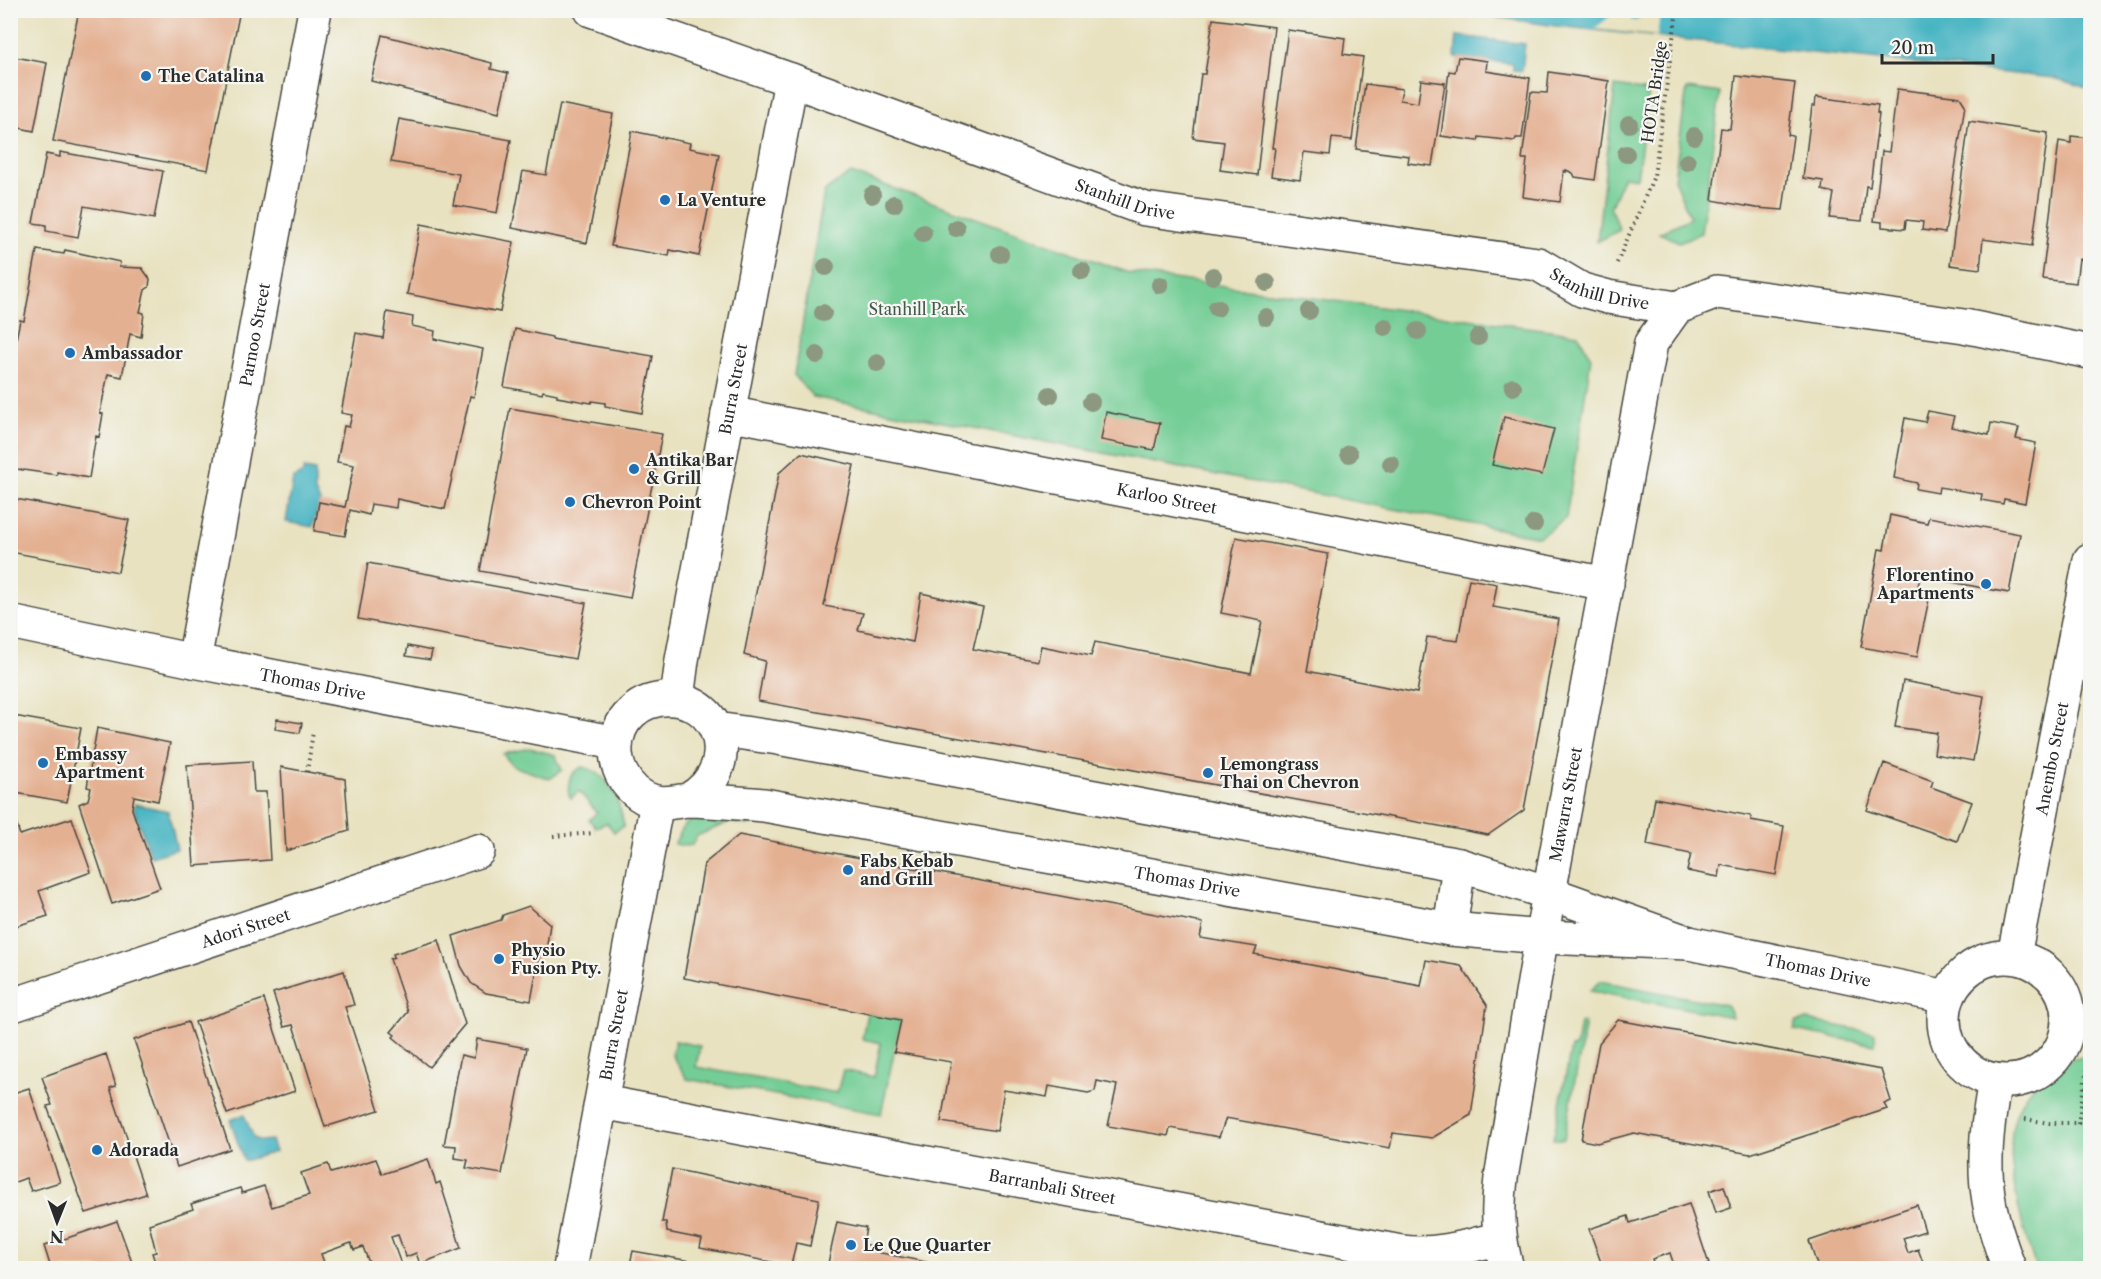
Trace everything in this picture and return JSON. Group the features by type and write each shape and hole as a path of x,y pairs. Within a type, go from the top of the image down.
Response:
{"street":[{"name":"Parnoo Street","path":"194,661 315,10"},
{"name":"Stanhill Drive","path":"591,10 1145,209 1538,264 1582,290 1608,297 1676,308 1651,343"},
{"name":"Burra Street","path":"677,699 682,660 791,80"},
{"path":"1676,308 1717,292 1964,326 2091,352"},
{"name":"Mawarra Street","path":"1504,1253 1498,1216 1499,1191 1549,893 1651,343"},
{"name":"Karloo Street","path":"728,412 1607,584"},
{"name":"Anembo Street","path":"2014,956 2091,560"},
{"name":"Thomas Drive","path":"10,622 194,661 616,743 616,760 622,776 631,788 643,797 672,801 764,805 1450,929 1543,937 1689,943"},
{"path":"616,743 621,727 631,713 644,704 661,698 690,702 710,718 721,746 720,763 713,778 702,791 672,801"},
{"name":"Thomas Drive","path":"716,729 778,738 1459,865 1549,893 1689,943 1947,996"},
{"name":"Burra Street","path":"570,1269 602,1102 672,801"},
{"name":"Adori Street","path":"10,1006 478,851"},
{"path":"1450,929 1459,865"},
{"path":"2001,956 2014,956 2043,968 2058,984 2080,1015 2067,1034 2062,1047 2049,1064 2036,1073 2015,1080 1995,1080 1974,1072 1957,1058 1946,1039 1944,1028 1947,996 1958,978 1980,961 2001,956"},
{"path":"1995,1080 1986,1139 1986,1175 1989,1202 2009,1269"},
{"name":"Barranbali Street","path":"602,1102 1401,1252 1428,1254 1456,1250 1504,1253"}],"path":[{"name":"HOTA Bridge","path":"1614,272 1654,176 1677,10"},
{"path":"307,771 313,732"},
{"path":"553,836 595,833"},
{"path":"2078,1124 2088,1056"},
{"path":"2019,1118 2078,1124 2091,1123"}],"green space":[{"path":"1615,86 1649,91 1637,178 1624,176 1610,208 1620,230 1597,242"},
{"path":"1687,88 1720,93 1701,233 1679,242 1659,233 1690,218 1674,179"},
{"name":"Stanhill Park","path":"851,173 1129,273 1578,334 1591,358 1566,518 1539,537 813,397 794,375 824,192"},
{"path":"530,748 555,755 562,770 550,779 513,766 503,754"},
{"path":"583,767 600,775 612,790 620,808 624,826 614,832 607,823 596,827 589,820 597,813 579,791 571,798 569,795 570,778"},
{"path":"701,812 752,813 749,825 729,822 697,836 692,845 674,844 684,826"},
{"path":"1600,981 1726,1005 1732,1017 1590,991"},
{"path":"867,1013 901,1020 881,1114 687,1079 672,1055 675,1041 700,1046 696,1067 837,1093 843,1070 874,1077 881,1043 862,1039"},
{"path":"1807,1020 1875,1033 1875,1045 1794,1030 1796,1022"},
{"path":"1580,1023 1584,1023 1585,1027 1564,1139 1553,1139 1571,1048 1576,1047"},
{"path":"2090,1056 2090,1268 2036,1268 2015,1188 2011,1143 2013,1124 2023,1099 2044,1075 2065,1062"}],"water":[{"path":"1454,11 2090,11 2090,89 2054,78 1556,26"},
{"path":"1457,36 1525,44 1522,71 1513,70 1513,64 1455,57"},
{"path":"304,469 315,471 315,492 320,501 312,527 286,522 293,479 303,473"},
{"path":"135,804 168,811 177,849 151,857 134,809"},
{"path":"244,1115 254,1138 261,1141 271,1140 275,1152 244,1161 230,1120"}],"pier":[{"path":"1617,11 1628,11 1631,20 1636,21 1646,11 1660,13 1657,36 1594,29"}],"building":[{"name":"The Catalina","path":"79,10 240,10 208,170 53,141"},
{"path":"1213,19 1274,27 1257,175 1220,170 1224,142 1193,138 1201,74 1205,74"},
{"path":"1288,30 1345,38 1343,54 1363,57 1352,140 1332,138 1330,155 1304,152 1300,180 1271,176 1275,148 1272,148"},
{"path":"382,35 492,63 491,69 508,73 499,113 371,81"},
{"path":"10,56 47,63 34,131 10,126"},
{"path":"1458,57 1487,61 1486,71 1530,78 1522,138 1516,138 1515,141 1479,137 1478,141 1441,136 1449,71 1455,72"},
{"path":"1549,72 1609,81 1595,180 1575,177 1573,173 1564,171 1560,202 1523,197 1527,159 1522,159 1531,92 1547,93"},
{"path":"1736,76 1795,83 1788,135 1793,136 1783,210 1712,200 1721,128 1730,129"},
{"path":"1421,80 1445,83 1432,166 1408,163 1409,156 1356,149 1365,84 1402,89 1400,100 1418,103"},
{"path":"1897,89 1960,97 1965,105 1945,233 1922,230 1923,222 1906,220 1905,229 1882,227 1882,222 1874,221 1882,151 1889,152"},
{"path":"1816,97 1878,105 1877,113 1879,114 1870,187 1866,186 1862,221 1830,218 1834,193 1822,190 1823,181 1803,178 1812,106 1815,106"},
{"path":"560,104 613,114 587,243 512,228 523,171 546,175"},
{"path":"399,119 511,140 497,213 453,205 459,174 391,162"},
{"path":"1969,121 2048,133 2032,246 1983,239 1980,269 1950,265"},
{"name":"La Venture","path":"632,131 690,143 689,148 719,154 699,256 670,250 669,256 611,246"},
{"path":"2071,136 2090,138 2090,260 2079,259 2076,283 2042,279 2059,141 2071,143"},
{"path":"60,152 163,171 154,219 84,206 78,237 46,231 46,225 33,223 46,154 60,157"},
{"path":"421,224 514,242 500,312 407,294"},
{"name":"Ambassador","path":"37,250 64,254 65,250 120,262 119,267 142,268 150,279 140,312 144,313 141,337 130,334 122,377 108,374 100,413 103,414 99,437 96,436 89,478 57,472 57,475 10,468 10,369 20,320 24,321"},
{"path":"387,312 413,317 412,326 435,331 434,339 483,349 474,397 470,396 445,509 397,499 396,508 371,504 369,515 350,510 345,536 314,531 319,502 345,507 354,465 337,462 344,426 349,427 352,415 341,413 356,333 383,338"},
{"path":"515,329 552,337 552,339 653,356 642,413 605,406 605,403 557,397 557,394 543,391 542,394 504,387"},
{"name":"Chevron Point","path":"510,408 662,434 630,598 480,571"},
{"path":"1928,411 1954,416 1951,427 1989,435 1991,423 2019,428 2016,439 2036,443 2025,503 2004,499 2003,504 1981,500 1982,494 1939,487 1938,493 1916,489 1917,483 1894,478 1905,418 1925,422"},
{"path":"1106,412 1160,423 1154,450 1101,440"},
{"path":"1504,417 1554,429 1542,475 1492,465"},
{"path":"801,453 854,465 824,606 863,613 858,630 913,642 921,593 983,607 973,649 1038,661 1041,646 1091,656 1095,642 1251,673 1262,621 1221,613 1236,537 1328,554 1307,671 1417,693 1427,637 1458,641 1469,579 1497,584 1493,607 1559,619 1524,810 1488,835 758,701 765,661 744,655 779,473"},
{"path":"10,498 129,520 118,572 10,552"},
{"name":"Florentino Apartments","path":"1890,515 1927,523 1929,517 2020,534 2009,593 1920,576 1917,592 1930,594 1917,657 1861,647 1879,549 1884,550"},
{"path":"368,563 586,603 575,659 358,619"},
{"path":"408,646 432,651 430,660 406,656"},
{"path":"1903,681 1984,696 1973,761 1934,754 1937,733 1895,727"},
{"name":"Embassy Apartment","path":"14,716 81,728 67,802 10,792 10,735"},
{"path":"277,719 302,723 300,733 275,729"},
{"path":"97,728 170,743 158,801 134,796 132,809 160,888 112,904 79,804 88,800 91,788 87,787"},
{"path":"252,761 254,792 266,792 270,860 194,866 187,765"},
{"path":"1884,763 1933,781 1931,787 1972,802 1957,841 1867,810"},
{"path":"281,767 345,779 349,831 286,851"},
{"path":"1655,798 1751,816 1751,820 1784,826 1776,875 1721,865 1719,877 1687,871 1691,854 1647,845"},
{"path":"14,817 20,835 72,818 91,872 39,891 48,916 10,928 10,818"},
{"path":"739,835 1203,923 1200,938 1257,947 1254,954 1421,986 1426,960 1461,966 1487,1005 1471,1115 1432,1138 1393,1133 1390,1148 1226,1118 1219,1137 1170,1128 1168,1136 1108,1126 1117,1085 1097,1081 1095,1091 1088,1093 1049,1086 1047,1097 1004,1090 997,1131 941,1122 951,1062 894,1052 901,1020 684,978 704,864"},
{"name":"Physio Fusion Pty.","path":"529,906 550,924 546,951 540,952 531,1001 486,993 471,983 461,966 453,936 501,920 503,915"},
{"path":"439,940 465,1024 429,1067 393,1037 395,1035 391,1032 408,1012 390,959 394,957 393,954"},
{"path":"344,971 354,1005 345,1007 379,1110 325,1127 293,1025 284,1027 273,993"},
{"path":"264,999 295,1091 227,1114 195,1022"},
{"path":"1618,1020 1881,1070 1891,1101 1884,1104 1887,1109 1750,1154 1634,1133 1597,1143 1581,1140 1599,1043"},
{"path":"188,1022 230,1149 177,1167 134,1040"},
{"path":"477,1039 527,1048 502,1174 466,1168 468,1160 455,1158 456,1146 444,1145 461,1055 474,1058"},
{"name":"Adorada","path":"106,1054 116,1086 110,1088 146,1194 86,1213 47,1106 52,1105 42,1077"},
{"path":"29,1088 60,1182 31,1191 26,1178 10,1184 10,1094"},
{"path":"376,1159 382,1174 428,1159 436,1184 440,1182 461,1248 420,1264 416,1253 406,1257 398,1235 391,1237 401,1264 388,1268 371,1268 363,1247 354,1250 351,1243 321,1254 326,1268 301,1268 301,1266 295,1268 157,1268 152,1253 156,1252 149,1224 193,1209 191,1204 240,1188 242,1193 264,1186 272,1207 309,1195 301,1173 328,1164 331,1173"},
{"path":"672,1169 819,1199 810,1246 796,1243 791,1266 700,1248 702,1239 667,1232 666,1222 662,1222"},
{"path":"1724,1186 1731,1208 1716,1213 1709,1191"},
{"path":"1689,1204 1709,1264 1697,1268 1675,1268 1670,1253 1652,1259 1655,1268 1603,1268 1589,1229 1628,1216 1630,1223"},
{"path":"1917,1205 1925,1231 1903,1238 1908,1253 1918,1249 1925,1268 1818,1268 1809,1241"},
{"path":"117,1221 134,1268 51,1268 44,1246"},
{"name":"Le Que Quarter","path":"837,1222 866,1228 863,1244 877,1247 876,1252 955,1268 827,1268"},
{"path":"633,1251 725,1267 725,1268 629,1268"}],"place":[{"name":"The Catalina","path":"146,76"},
{"name":"La Venture","path":"665,200"},
{"name":"Ambassador","path":"70,353"},
{"name":"Antika Bar & Grill","path":"634,469"},
{"name":"Chevron Point","path":"570,502"},
{"name":"Florentino Apartments","path":"1986,584"},
{"name":"Embassy Apartment","path":"43,763"},
{"name":"Lemongrass Thai on Chevron","path":"1208,773"},
{"name":"Fabs Kebab and Grill","path":"848,870"},
{"name":"Physio Fusion Pty.","path":"499,959"},
{"name":"Adorada","path":"97,1150"},
{"name":"Le Que Quarter","path":"851,1245"}]}
